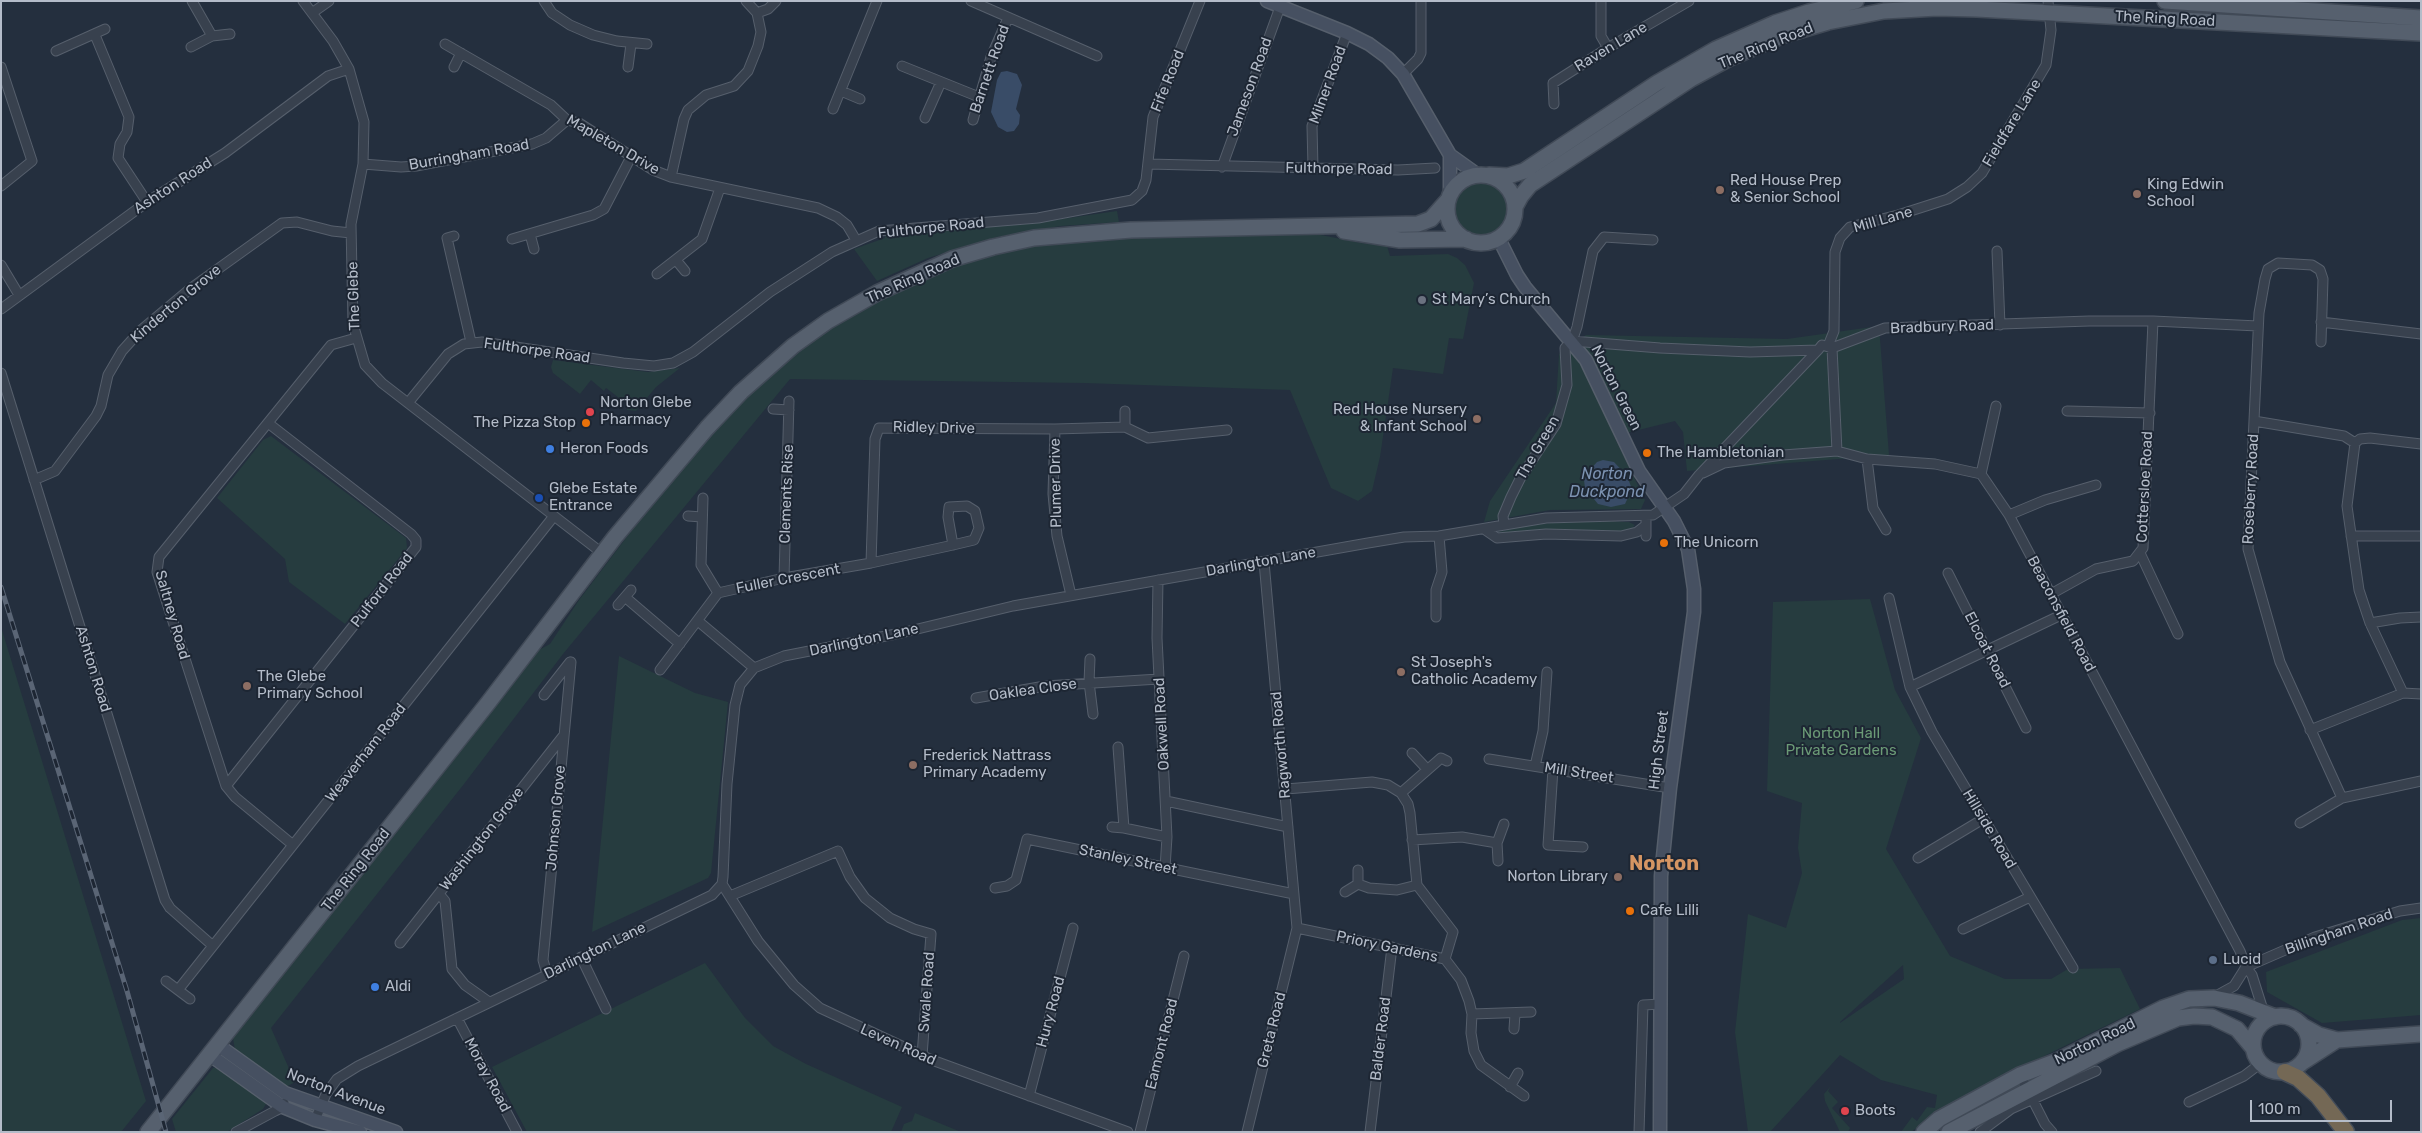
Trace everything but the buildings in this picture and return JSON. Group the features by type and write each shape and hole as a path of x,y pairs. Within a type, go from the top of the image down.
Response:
{"highway":[{"path":"2285,1072 2298,1078 2318,1096 2346,1132"}],"main road":[{"path":"1267,1 1347,33 1377,48 1403,74 1450,156 1508,188 1515,207 1514,218 1507,231 1499,239 1488,243 1466,239 1451,224 1447,214 1450,156"},
{"name":"The Ring Road","path":"1483,175 1508,176 1524,171 1657,83 1716,49 1749,33 1792,18 1856,1"},
{"name":"The Ring Road","path":"2166,1 2421,18"},
{"name":"The Ring Road","path":"1515,207 1530,185 1675,89 1728,59 1784,35 1828,22 1884,11 1937,8 2048,7 2421,33"},
{"path":"1449,197 1458,184 1483,175"},
{"name":"The Ring Road","path":"148,1132 488,703 602,553 708,428 768,366 828,321 877,293 952,259 1034,238 1082,233 1160,229 1418,224 1431,219 1449,197"},
{"name":"The Ring Road","path":"1325,227 1400,240 1466,239"},
{"name":"Norton Green","path":"1499,239 1521,281 1586,360 1639,471 1665,507"},
{"name":"High Street","path":"1660,1132 1661,876 1670,788 1694,612 1694,589 1688,549 1665,507"},
{"name":"Norton Road","path":"1924,1132 1939,1119 2020,1076 2057,1061 2163,1008 2189,999 2214,998 2239,1003 2270,1015"},
{"path":"2337,1040 2319,1034 2293,1019 2270,1015 2256,1032 2253,1048 2261,1064 2276,1072 2285,1072 2301,1063 2316,1051 2337,1040 2411,1034"},
{"name":"Norton Road","path":"1949,1132 2030,1096 2117,1044 2178,1018 2194,1016 2212,1017 2237,1028 2253,1048"},
{"path":"2301,1025 2306,1032 2308,1048 2301,1063"},
{"name":"Norton Avenue","path":"214,1050 285,1093 320,1107 396,1132"},
{"name":"Norton Avenue","path":"214,1050 283,1106 315,1120 360,1132"}],"street":[{"path":"192,1 212,36"},
{"name":"The Glebe","path":"303,1 333,41 349,69 364,122 363,164 350,224 353,324 365,364 372,374 408,403 602,553"},
{"path":"312,14 329,1"},
{"path":"544,1 552,13 570,25 592,34 631,44 648,44"},
{"path":"671,177 684,119 688,110 706,95 734,86 748,71 760,39 760,23 757,13 746,1"},
{"path":"757,13 768,9 776,1"},
{"path":"833,109 877,1"},
{"path":"971,1 1098,56"},
{"name":"Fife Road","path":"1148,164 1153,117 1200,1"},
{"path":"1403,74 1418,59 1421,52 1421,1"},
{"path":"1601,1 1601,36 1608,48"},
{"name":"Raven Lane","path":"1554,104 1553,83 1608,48 1689,1"},
{"name":"Jameson Road","path":"1222,167 1280,7"},
{"name":"Fieldfare Lane","path":"1948,199 1967,187 1982,173 2046,65 2051,30 2048,7"},
{"name":"Barnett Road","path":"972,120 994,48 1008,18"},
{"path":"56,51 105,29"},
{"name":"Milner Road","path":"1313,168 1312,126 1347,33"},
{"path":"94,34 129,117 128,132 120,144 118,158 147,202"},
{"path":"191,47 212,36 230,34"},
{"name":"Mapleton Drive","path":"445,44 551,105 567,120 579,123 632,157 671,177 828,212 847,225 856,240"},
{"path":"628,67 631,44"},
{"path":"454,67 461,54"},
{"path":"902,66 979,97"},
{"path":"1,67 32,161 1,186"},
{"name":"Ashton Road","path":"1,309 147,202 225,153 328,76 349,69"},
{"path":"925,118 940,82"},
{"path":"841,91 860,99"},
{"name":"Burringham Road","path":"363,164 401,167 416,166 532,144 546,138 567,120"},
{"path":"512,239 593,215 604,209 632,157"},
{"name":"Fulthorpe Road","path":"408,403 448,354 455,348 471,342 623,364 654,366 673,363 693,352 770,292 832,252 856,240 879,231 1038,218 1132,200 1142,191 1148,164 1398,170 1435,168"},
{"path":"657,274 702,239 720,188"},
{"name":"Mill Lane","path":"1837,451 1830,347 1834,331 1835,252 1840,238 1850,227 1898,215 1948,199"},
{"name":"Kinderton Grove","path":"34,480 55,471 96,416 101,406 108,375 122,351 140,331 190,289 282,223 297,222 332,231 351,233"},
{"path":"530,234 534,249"},
{"path":"454,236 447,238 471,342"},
{"name":"The Green","path":"1504,526 1502,516 1514,490 1556,424 1567,385 1565,348 1572,341 1592,251 1604,237 1653,240"},
{"path":"1997,251 2000,325"},
{"path":"676,260 685,271"},
{"name":"Roseberry Road","path":"2321,322 2323,279 2320,270 2312,265 2278,263 2268,269 2258,326 2248,549 2280,662 2342,798"},
{"path":"1,265 19,295"},
{"name":"Bradbury Road","path":"1572,341 1660,348 1750,352 1818,350 1822,345 1830,347 1885,328 2154,321 2258,326"},
{"name":"Cottersloe Road","path":"2051,594 2096,569 2133,561 2140,554 2142,548 2154,321"},
{"path":"2321,342 2321,322 2421,334"},
{"name":"Saltney Road","path":"293,845 235,797 226,786 157,572 159,557 331,345 356,338"},
{"path":"1699,475 1818,350"},
{"name":"Ashton Road","path":"1,373 165,900 170,908 213,946"},
{"name":"Clements Rise","path":"773,409 789,405 784,578"},
{"path":"1699,475 1724,463 1783,455 1837,451 1867,460 1934,464 1981,474 1996,406"},
{"path":"1124,427 1125,411"},
{"path":"2067,411 2150,413"},
{"path":"2254,421 2344,436 2355,443"},
{"name":"Pulford Road","path":"226,786 416,547 416,540 412,534 268,423"},
{"name":"Ridley Drive","path":"871,563 875,439 879,428 1055,429 1124,427 1148,438 1227,430"},
{"name":"Plumer Drive","path":"1055,429 1053,494 1057,536 1071,595"},
{"path":"2355,443 2370,438 2421,444"},
{"path":"2355,443 2347,506 2359,590 2370,623 2403,693"},
{"path":"1867,460 1874,508 1886,530"},
{"name":"Beaconsfield Road","path":"1981,474 2009,515 2236,943 2270,1015"},
{"name":"Darlington Lane","path":"754,668 784,656 901,633 1013,606 1368,542 1438,536 1570,516 1646,521 1684,494 1699,475"},
{"path":"2009,515 2045,500 2096,485"},
{"path":"703,498 701,565 718,592"},
{"name":"Fuller Crescent","path":"660,670 718,592 871,563 953,545 974,540 979,528 975,511 967,506 949,507 948,517 953,545"},
{"name":"Weaverham Road","path":"178,990 554,516"},
{"path":"688,516 702,517"},
{"path":"1484,530 1497,538 1546,534 1621,536 1637,532 1646,521"},
{"path":"1646,521 1646,536"},
{"path":"1436,617 1436,590 1442,572 1438,536"},
{"path":"2351,536 2421,536"},
{"path":"2140,554 2178,634"},
{"name":"Ragworth Road","path":"1264,562 1286,789 1297,928"},
{"name":"Elcoat Road","path":"1948,573 2026,728"},
{"name":"Oakwell Road","path":"1158,580 1159,679 1167,837 1165,868"},
{"path":"618,605 628,594 680,644"},
{"name":"Hillside Road","path":"1889,598 1910,687 1932,732 2073,968"},
{"path":"1910,687 2061,615"},
{"path":"2370,623 2421,617"},
{"path":"698,621 754,668 740,685 735,705 722,884"},
{"name":"Oaklea Close","path":"1090,659 1089,682 1094,714"},
{"name":"Johnson Grove","path":"544,695 570,662 543,960 547,974"},
{"path":"1535,766 1543,731 1547,672"},
{"name":"Oaklea Close","path":"976,698 1045,686 1159,679"},
{"path":"2310,730 2403,693 2421,694"},
{"name":"Washington Grove","path":"400,943 564,735"},
{"path":"1118,747 1124,828"},
{"path":"1412,753 1426,768"},
{"path":"1401,793 1426,768 1440,758 1447,761"},
{"name":"Mill Street","path":"1489,759 1670,788"},
{"path":"1553,769 1548,845 1583,847"},
{"path":"2300,823 2342,798 2421,781"},
{"path":"1286,789 1372,782 1388,785 1401,793 1408,804 1417,885 1453,932 1445,959"},
{"path":"1166,801 1288,827"},
{"path":"1918,858 1983,820"},
{"path":"1498,861 1498,843 1504,824"},
{"path":"1112,827 1167,837"},
{"path":"1412,840 1462,837 1498,843"},
{"name":"Stanley Street","path":"994,888 1007,886 1016,880 1027,839 1294,894"},
{"name":"Swale Road","path":"730,896 838,851 850,876 865,898 890,918 914,929 931,934 922,1056"},
{"path":"1358,870 1358,884"},
{"name":"Darlington Lane","path":"315,1120 326,1094 337,1080 358,1066 712,895 722,884"},
{"name":"Leven Road","path":"722,884 758,941 794,985 820,1008 922,1056 1128,1132"},
{"path":"1358,884 1369,888 1397,890 1417,885"},
{"path":"1345,892 1358,884"},
{"path":"439,894 445,901 452,969 464,985 489,1002"},
{"path":"1963,930 2030,897"},
{"name":"Billingham Road","path":"2246,967 2315,937 2400,912 2421,908"},
{"name":"Hury Road","path":"1029,1096 1073,928"},
{"name":"Priory Gardens","path":"1297,928 1445,959 1461,980 1472,1014 1471,1033 1474,1052 1481,1065 1524,1096"},
{"name":"Greta Road","path":"1247,1132 1297,928"},
{"name":"Balder Road","path":"1370,1132 1392,947"},
{"name":"Eamont Road","path":"1140,1132 1184,956"},
{"path":"581,957 606,1009"},
{"path":"2214,998 2234,986 2246,967"},
{"path":"166,981 190,999"},
{"path":"1639,1132 1642,1004 1661,1004"},
{"path":"1472,1014 1500,1011 1515,1014 1531,1012"},
{"path":"1514,1028 1515,1014"},
{"name":"Moray Road","path":"457,1018 517,1132"},
{"path":"2189,1102 2244,1076 2261,1064"},
{"path":"1980,1132 2030,1096 2096,1071"},
{"path":"1510,1086 1518,1073"},
{"path":"2020,1076 2045,1124 2052,1132"},
{"path":"236,1132 283,1106 285,1093"}],"green space":[{"path":"1482,182 1492,184 1501,190 1507,199 1509,209 1507,219 1501,228 1492,234 1482,236 1472,234 1463,228 1457,219 1455,209 1457,199 1463,190 1472,184"},
{"path":"1117,211 1119,222 1061,226 997,237 928,258 877,281 854,249 885,238 885,235 1034,223"},
{"path":"1311,233 1387,246 1390,256 1448,254 1457,258 1465,265 1474,283 1463,339 1449,338 1443,374 1393,368 1380,457 1372,491 1358,501 1331,488 1290,390 1084,383 790,379 563,654 464,784 271,1028 295,1082 286,1087 235,1050 233,1038 236,1032 533,653 550,644 579,600 654,501 732,409 821,334 888,295 974,258 1071,241 1163,235"},
{"path":"1879,326 1889,455 1687,471 1683,432 1675,421 1614,436 1645,500 1641,509 1550,510 1484,522 1490,501 1556,403 1559,354 1586,335 1787,339"},
{"path":"553,360 648,372 680,368 656,387 636,411 627,410 627,404 606,388 604,391 591,380 580,394 553,373 551,367"},
{"path":"271,436 406,538 407,548 345,624 289,582 285,559 217,498 263,440"},
{"path":"1585,520 1629,522 1635,525 1630,530 1622,532 1501,534 1498,532 1530,525"},
{"name":"Norton Hall Private Gardens","path":"1870,599 1895,690 1921,738 1886,849 1950,956 2005,979 2051,979 2068,969 2120,968 2140,1009 1975,1090 1940,1111 1911,1132 1901,1132 1912,1117 1917,1121 1927,1107 1935,1108 1937,1095 1881,1080 1840,1055 1770,1132 1748,1132 1735,1032 1748,914 1786,928 1802,873 1798,848 1802,803 1767,791 1773,602","holes":["1903,965 1904,979 1840,1023"]},
{"path":"1,627 146,1101 121,1132 1,1132"},
{"path":"619,656 695,693 728,702 711,873 708,878 592,932"},
{"path":"2421,918 2421,1015 2322,1023 2267,992 2266,972 2402,920"},
{"path":"705,963 745,1018 773,1046 806,1064 902,1107 891,1132 527,1132 492,1067"},
{"path":"223,1067 268,1101 263,1109 227,1132 176,1132 172,1119 213,1068"},
{"path":"1831,1086 1828,1091 1838,1102 1832,1108 1850,1128 1848,1132 1840,1132 1825,1101 1824,1094"},
{"path":"915,1113 961,1132 901,1132 904,1124 912,1121"}],"water":[{"path":"1007,71 1017,74 1022,85 1016,109 1020,115 1019,124 1014,131 1007,132 998,127 991,112 997,80 1001,72"},
{"name":"Norton Duckpond","path":"1603,460 1614,462 1627,476 1632,489 1625,504 1611,507 1598,504 1585,488 1584,480 1587,473 1597,462"}],"railway":[{"path":"1,587 127,991 166,1132"}],"place":[{"name":"Red House Prep & Senior School","path":"1720,190"},
{"name":"King Edwin School","path":"2137,194"},
{"name":"St Mary’s Church","path":"1422,300"},
{"name":"Norton Glebe Pharmacy","path":"590,412"},
{"name":"Red House Nursery & Infant School","path":"1477,419"},
{"name":"The Pizza Stop","path":"586,423"},
{"name":"Heron Foods","path":"550,449"},
{"name":"The Hambletonian","path":"1647,453"},
{"name":"Glebe Estate Entrance","path":"539,498"},
{"name":"The Unicorn","path":"1664,543"},
{"name":"St Joseph's Catholic Academy","path":"1401,672"},
{"name":"The Glebe Primary School","path":"247,686"},
{"name":"Frederick Nattrass Primary Academy","path":"913,765"},
{"name":"Norton Library","path":"1618,877"},
{"name":"Cafe Lilli","path":"1630,911"},
{"name":"Lucid","path":"2213,960"},
{"name":"Aldi","path":"375,987"},
{"name":"Boots","path":"1845,1111"}],"district":[{"name":"Norton","path":"1664,864"}]}
